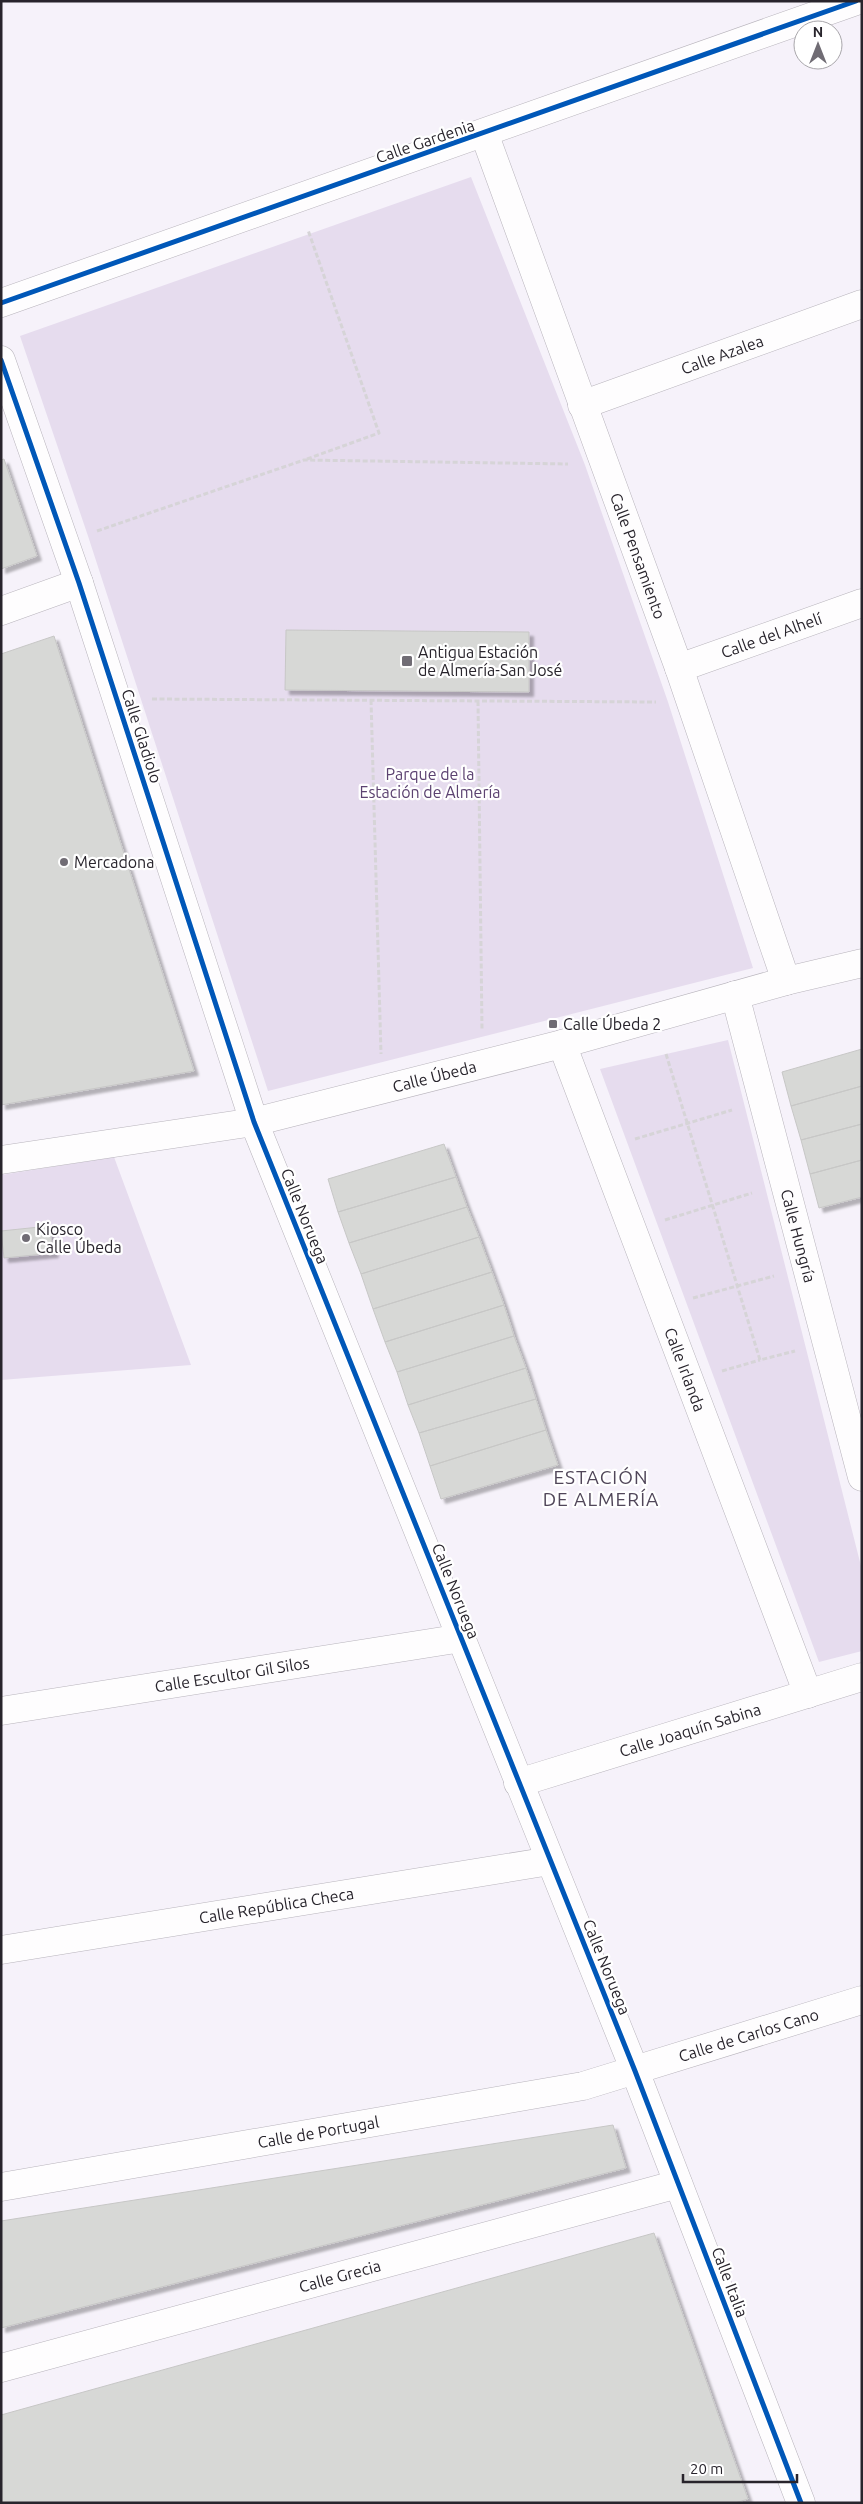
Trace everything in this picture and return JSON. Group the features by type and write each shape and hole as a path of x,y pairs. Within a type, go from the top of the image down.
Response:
{"street":[{"name":"Calle Gardenia","path":"1,303 856,1"},
{"name":"Calle Pensamiento","path":"484,133 679,668 786,981"},
{"name":"Calle Azalea","path":"582,405 862,304"},
{"name":"Calle Gladiolo","path":"1,360 79,583 254,1122"},
{"path":"1,611 79,583"},
{"name":"Calle del Alhelí","path":"679,668 862,603"},
{"name":"Calle Úbeda","path":"1,1160 254,1122 562,1044 786,981 862,963"},
{"name":"Calle Hungría","path":"735,996 862,1476"},
{"name":"Calle Irlanda","path":"562,1044 808,1694"},
{"name":"Calle Noruega","path":"254,1122 635,2071"},
{"name":"Calle Escultor Gil Silos","path":"1,1711 462,1638"},
{"name":"Calle Joaquín Sabina","path":"518,1783 862,1677"},
{"name":"Calle República Checa","path":"1,1950 550,1862"},
{"name":"Calle de Carlos Cano","path":"635,2071 862,2000"},
{"name":"Calle Italia","path":"635,2071 801,2503"},
{"name":"Calle de Portugal","path":"1,2187 583,2086 635,2071"},
{"name":"Calle Grecia","path":"1,2368 678,2184"}],"path":[{"path":"65,542 379,433 307,228"},
{"path":"304,460 575,464"},
{"path":"149,699 658,702"},
{"path":"371,700 382,1062"},
{"path":"478,701 482,1036"},
{"path":"666,1054 760,1360"},
{"path":"627,1142 735,1108"},
{"path":"657,1222 757,1192"},
{"path":"686,1300 777,1275"},
{"path":"713,1374 796,1351"}],"green space":[{"name":"Parque de la Estación de Almería","path":"471,177 585,465 668,702 753,968 268,1091 88,536 20,336"},
{"path":"728,1040 862,1570 862,1651 819,1662 600,1069"},
{"path":"114,1157 191,1365 1,1380 1,1175"}],"building":[{"path":"4,459 37,556 1,569 1,460"},
{"name":"Antigua Estación de Almería-San José","path":"286,630 529,632 529,692 285,690"},
{"name":"Mercadona","path":"54,636 194,1071 1,1105 1,654"},
{"path":"862,1049 862,1086 791,1106 782,1072"},
{"path":"862,1086 862,1124 801,1140 791,1106"},
{"path":"862,1124 862,1160 810,1174 801,1140"},
{"path":"444,1144 456,1177 338,1212 328,1179"},
{"path":"862,1160 862,1197 819,1208 810,1174"},
{"path":"456,1177 467,1207 349,1243 338,1212"},
{"path":"467,1207 479,1237 361,1274 349,1243"},
{"name":"Kiosco Calle Úbeda","path":"49,1226 54,1253 4,1258 1,1231"},
{"path":"479,1237 492,1272 373,1309 361,1274"},
{"path":"492,1272 504,1305 385,1342 373,1309"},
{"path":"504,1305 514,1336 397,1372 385,1342"},
{"path":"514,1336 526,1368 408,1405 397,1372"},
{"path":"526,1368 536,1399 419,1433 408,1405"},
{"path":"536,1399 546,1430 430,1466 419,1433"},
{"path":"546,1430 558,1465 441,1499 430,1466"},
{"path":"613,2125 626,2168 1,2328 1,2221"},
{"path":"654,2233 748,2499 735,2503 1,2503 1,2415"}],"cycle path":[{"path":"1,303 856,1"},
{"path":"1,360 79,583 254,1122 635,2071 801,2503"}],"place":[{"name":"Antigua Estación de Almería-San José","path":"407,661"},
{"name":"Mercadona","path":"64,862"},
{"name":"Calle Úbeda 2","path":"553,1024"},
{"name":"Kiosco Calle Úbeda","path":"26,1238"}],"district":[{"name":"ESTACIÓN DE ALMERÍA","path":"601,1488"}]}
